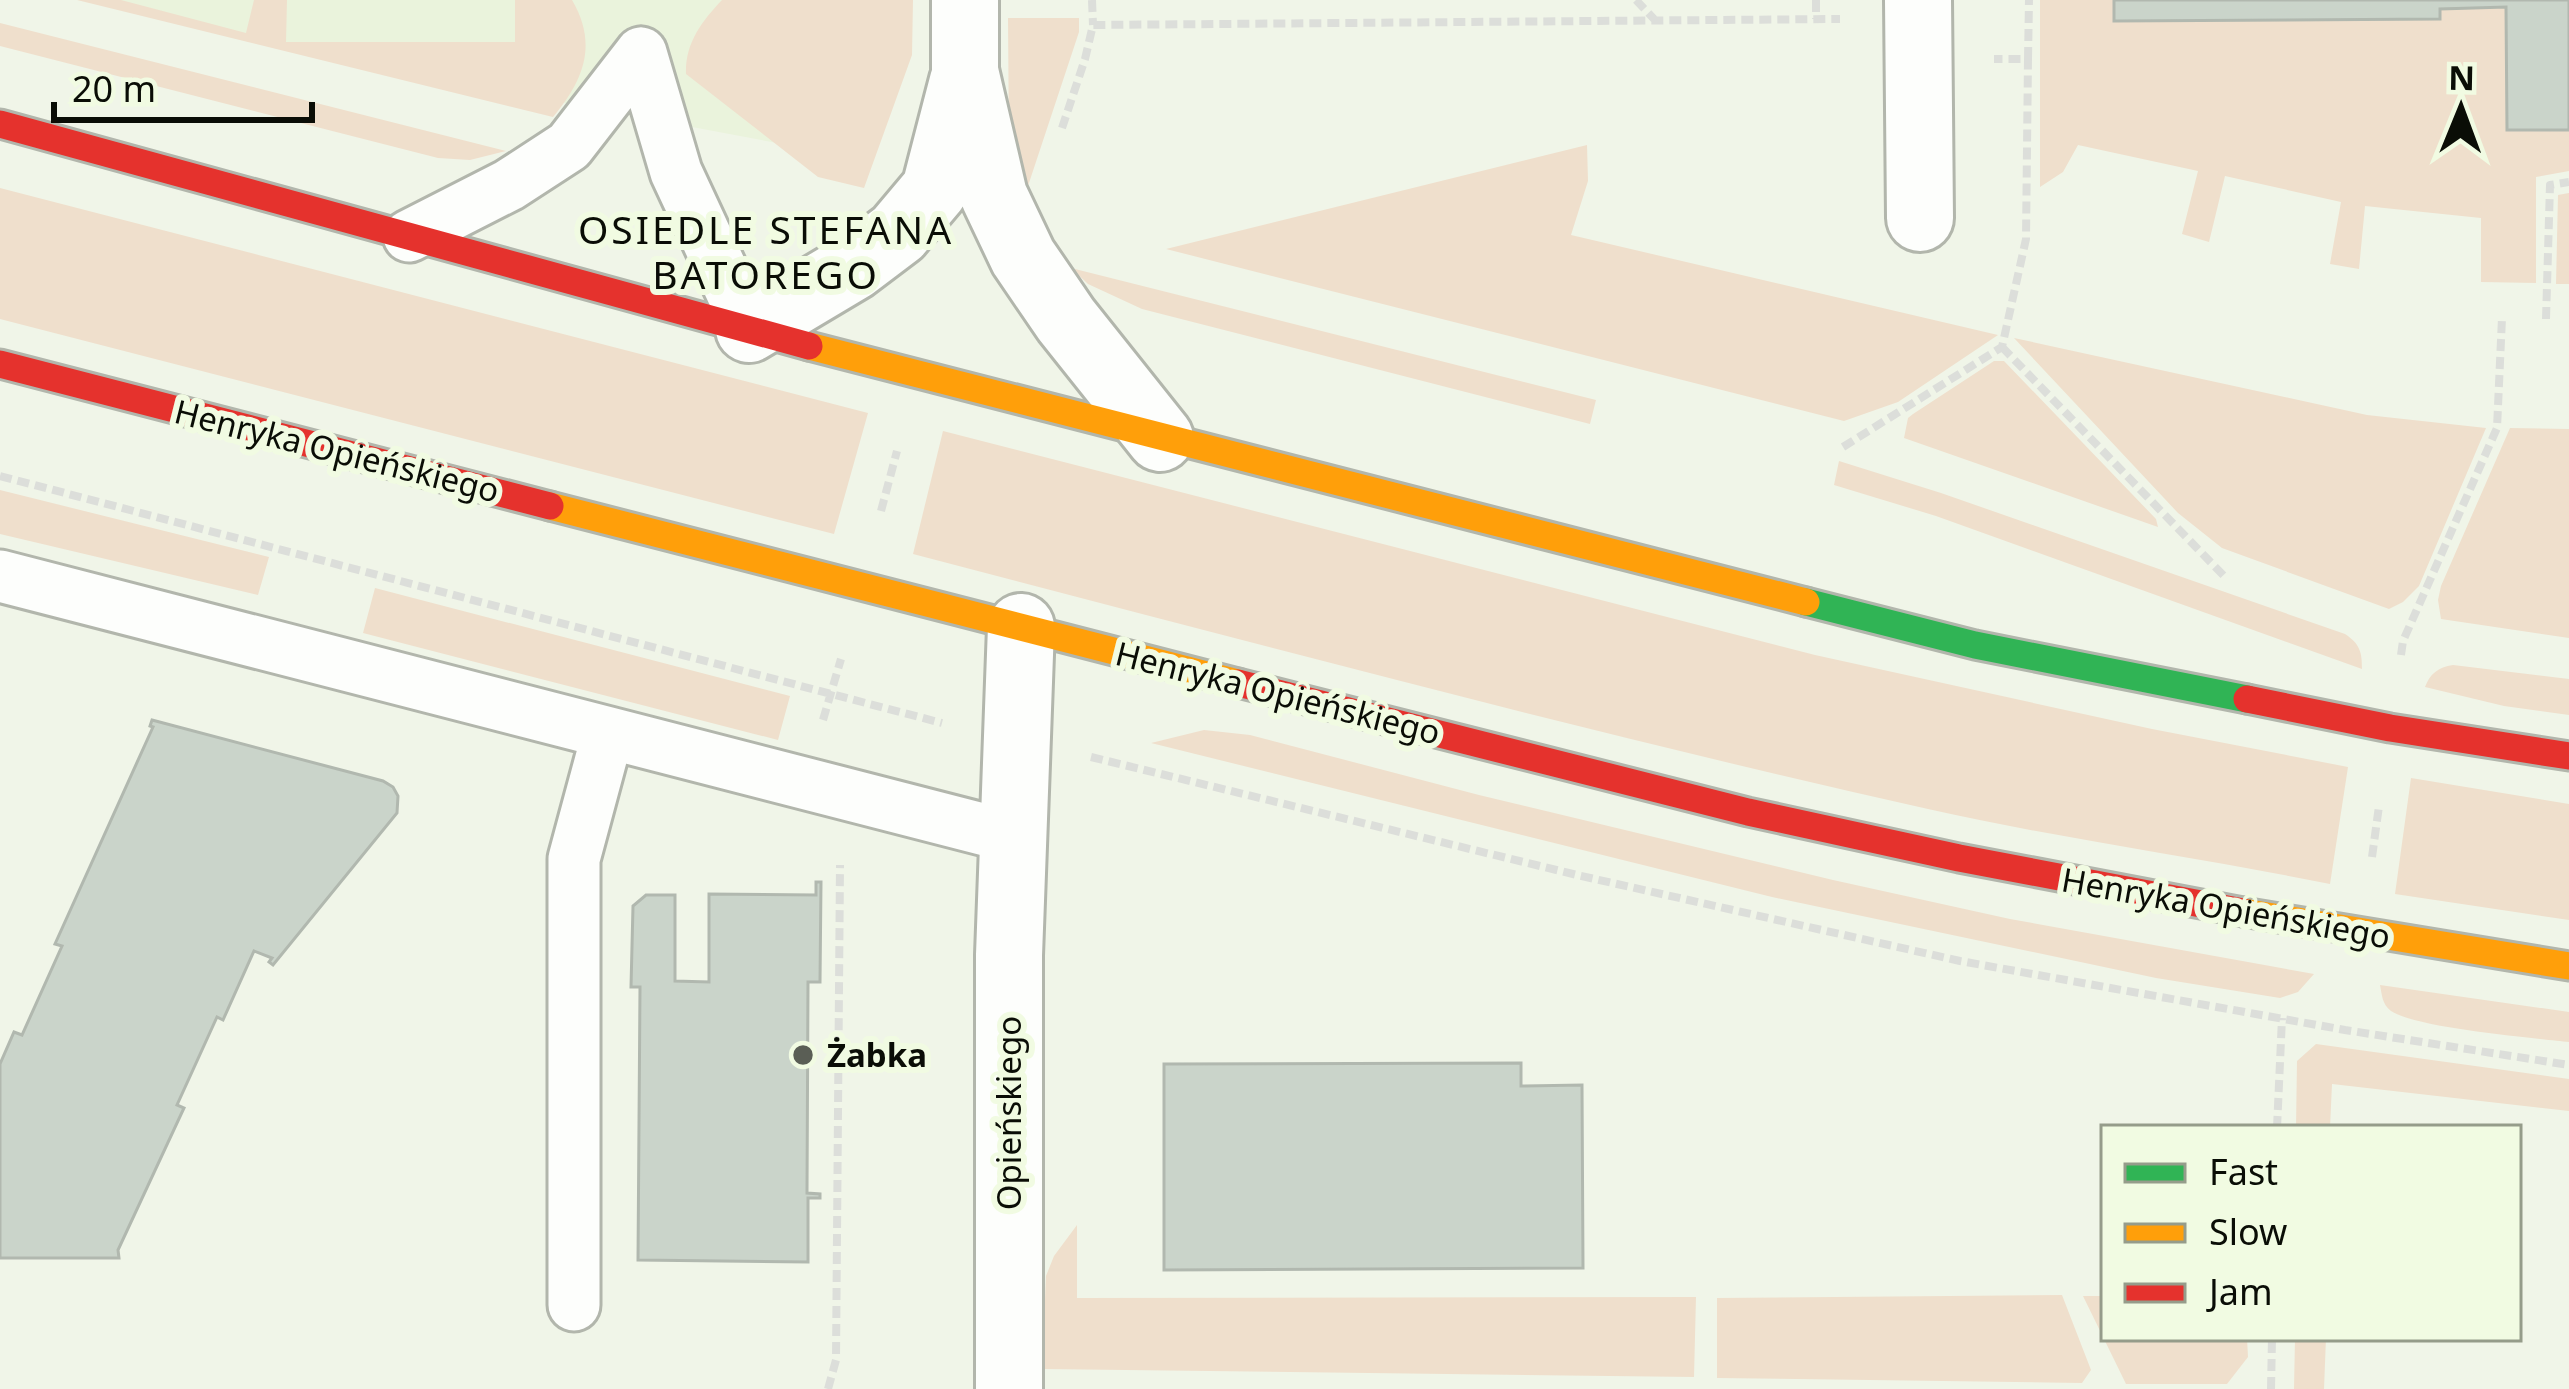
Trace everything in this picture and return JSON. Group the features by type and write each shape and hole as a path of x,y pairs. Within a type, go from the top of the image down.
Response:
{"street":[{"path":"965,0 965,71 994,196 1023,257 1066,320 1160,438"},
{"path":"1918,18 1920,218"},
{"path":"749,329 853,267 910,219 934,190 965,71"},
{"path":"0,124 918,376 1975,645 2390,728 2569,756"},
{"name":"Henryka Opieńskiego","path":"0,364 1677,796 2037,875 2569,966"},
{"name":"Opieńskiego","path":"1009,1389 1009,979 1021,627"}],"lane":[{"path":"409,236 509,185 569,146 641,53 676,172 749,329"},
{"path":"0,577 1013,837"},
{"path":"574,1305 574,859 608,733"}],"path":[{"path":"1058,141 1085,59 1093,25 1092,0"},
{"path":"1636,0 1655,21"},
{"path":"1816,0 1816,19"},
{"path":"1843,447 2002,347 2026,238 2029,0"},
{"path":"1093,25 1918,18 1954,59 2028,58"},
{"path":"2546,319 2550,185 2569,182"},
{"path":"2345,1030 2403,641 2497,428 2502,318"},
{"path":"2002,347 2224,576"},
{"path":"827,1389 836,1360 841,792 816,745 918,376"},
{"path":"0,476 935,721 1554,870 1960,961 2569,1065"},
{"path":"2276,1125 2282,1018"},
{"path":"2271,1389 2272,1341"}],"shaded area":[{"path":"77,0 121,0 246,33 254,0 287,0 286,42 515,42 515,0 572,0 586,47 573,89 553,117"},
{"path":"82,0 859,0 857,158 287,51"},
{"path":"722,0 913,0 912,55 864,188 818,177 686,74 696,33"},
{"path":"2040,0 2114,0 2115,21 2439,19 2440,9 2506,7 2507,129 2569,130 2569,171 2536,177 2536,283 2481,282 2481,218 2365,206 2359,269 2330,264 2341,202 2225,176 2209,242 2182,234 2198,171 2078,145 2063,172 2040,187"},
{"path":"1008,18 1079,18 1079,32 1023,201 1009,151"},
{"path":"0,23 506,151 470,160 438,158 0,46"},
{"path":"1587,145 1588,181 1571,235 1998,335 1898,402 1844,421 1166,249"},
{"path":"0,188 868,413 834,534 0,319"},
{"path":"2569,193 2569,284 2556,284 2558,195"},
{"path":"1071,268 1596,400 1590,424 1142,309 1088,284"},
{"path":"2014,338 2367,415 2486,428 2419,586 2389,609 2222,548 2178,513"},
{"path":"1994,361 2004,361 2156,519 2158,527 1904,438 1908,418"},
{"path":"2510,428 2569,429 2569,638 2441,619 2441,586"},
{"path":"943,431 1815,655 2348,767 2330,884 1978,820 1801,780 913,554"},
{"path":"1839,461 2345,634 2359,649 2362,669 1936,516 1834,485"},
{"path":"0,490 269,557 258,595 0,534"},
{"path":"375,588 790,696 778,740 363,633"},
{"path":"2453,665 2569,679 2569,715 2425,687 2435,672"},
{"path":"1204,730 1250,735 1479,795 2010,919 2314,974 2298,992 2280,998 2156,978 1772,897 1151,743"},
{"path":"2411,778 2569,804 2569,920 2395,894"},
{"path":"2380,985 2569,1012 2569,1042 2404,1017 2386,1005"},
{"path":"2316,1044 2569,1079 2569,1111 2332,1084 2330,1125 2296,1125 2297,1061"},
{"path":"1077,1225 1077,1298 1696,1297 1694,1377 1042,1369 1046,1276"},
{"path":"2062,1295 2091,1370 2082,1383 1717,1378 1717,1298"},
{"path":"2083,1296 2101,1296 2101,1333"},
{"path":"2105,1341 2247,1341 2248,1357 2227,1384 2126,1384"},
{"path":"2295,1341 2326,1341 2324,1389 2294,1389"}],"building":[{"path":"2114,0 2569,0 2569,130 2507,130 2506,7 2440,9 2440,19 2114,21"},
{"path":"152,720 383,781 398,796 397,813 273,965 272,958 254,951 177,1105 184,1108 118,1250 119,1258 0,1258 0,1064 14,1032 22,1035 62,946 55,944 153,727"},
{"path":"816,882 821,882 820,982 808,982 807,1193 820,1194 820,1198 808,1198 808,1262 638,1260 640,987 631,987 633,906 646,895 675,895 675,981 709,982 709,894 816,895"},
{"path":"1521,1063 1521,1086 1582,1085 1583,1268 1164,1270 1164,1064"}],"traffic: fast":[{"path":"1806,602 1975,645 2247,699"}],"traffic: slow":[{"path":"809,346 1806,602"},
{"path":"550,506 1238,683"},
{"path":"2243,912 2569,966"}],"traffic: jam":[{"path":"0,124 809,346"},
{"path":"0,364 550,506"},
{"path":"1238,683 1748,812 2243,912"},
{"path":"2247,699 2390,728 2569,756"}],"place":[{"name":"Żabka","path":"803,1055"}],"district":[{"name":"OSIEDLE STEFANA BATOREGO","path":"766,252"}]}
